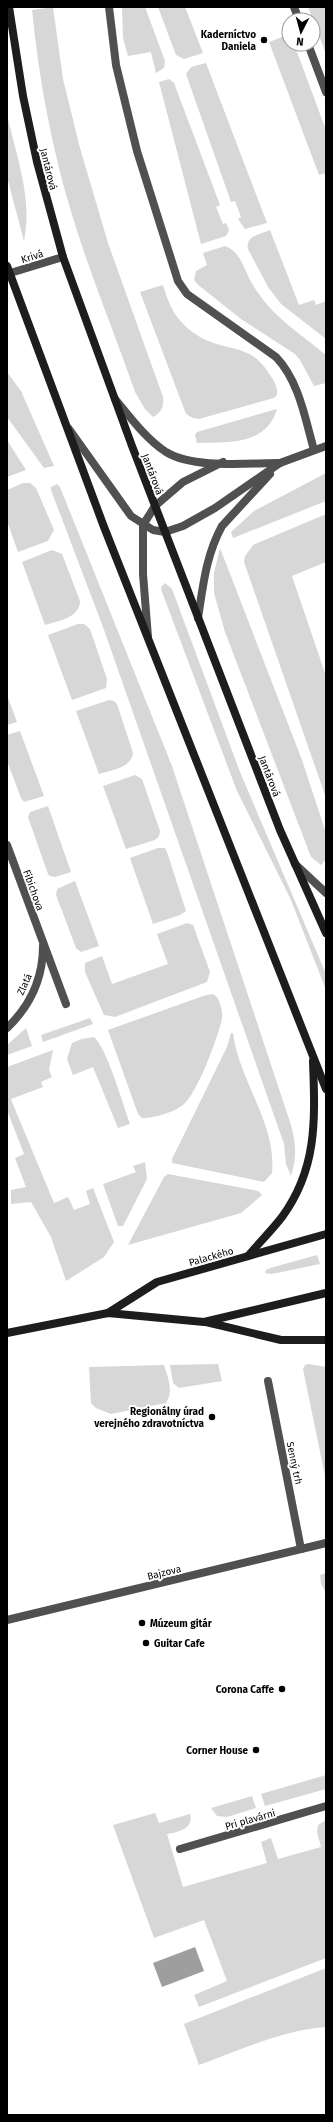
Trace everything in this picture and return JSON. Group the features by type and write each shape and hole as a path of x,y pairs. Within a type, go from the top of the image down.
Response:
{"street":[{"name":"Jantárová","path":"9,7 23,96 34,148 63,257 114,397 198,618 295,864 326,933"},
{"path":"109,7 116,65 138,151 178,281 187,294 276,357 285,366 298,397 314,450"},
{"path":"311,52 326,92"},
{"name":"Krivá","path":"8,271 63,257"},
{"path":"8,271 65,425 148,639 326,1088"},
{"path":"114,397 151,439 166,451 196,461 280,464"},
{"path":"65,425 131,516 143,525 154,530 165,532 182,526 215,508 280,464 326,446"},
{"path":"148,639 143,574 143,525 155,506 183,482 224,462"},
{"path":"198,618 206,568 222,526 280,464"},
{"name":"Fibichova","path":"7,845 66,1004"},
{"path":"295,864 326,893"},
{"name":"Zlatá","path":"7,1028 25,1006 35,990 41,968 43,942"},
{"path":"248,1256 282,1216 296,1192 306,1167 315,1120 312,1055"},
{"name":"Palackého","path":"108,1313 157,1282 325,1235"},
{"name":"Palackého","path":"7,1333 108,1313 204,1322 326,1293"},
{"path":"204,1322 281,1340 326,1340"},
{"name":"Senný trh","path":"268,1381 301,1549"},
{"name":"Bajzova","path":"7,1620 326,1543"},
{"name":"Pri plavárni","path":"180,1849 326,1806"}],"shaded area":[{"path":"53,7 63,79 80,148 108,243 163,397 162,408 153,417 145,409 135,392 95,284 65,192 47,115 38,62 32,10"},
{"path":"122,7 145,7 165,61 164,68 156,73 151,52 128,56 123,38"},
{"path":"158,7 185,7 203,53 184,59 176,55"},
{"path":"308,7 326,7 326,54 321,41 321,12 310,12"},
{"path":"281,37 281,52 297,52 326,130 326,173 319,175 269,42"},
{"path":"206,63 267,223 245,229 238,219 241,217 235,201 231,202 186,74 191,67"},
{"path":"169,79 174,83 220,205 216,207 223,224 226,223 229,230 226,236 201,244 159,82"},
{"path":"7,114 19,161 25,193 26,225 24,241 7,177"},
{"path":"270,230 299,305 314,300 316,305 326,301 326,339 281,304 268,287 248,249 251,238"},
{"path":"225,246 235,252 239,257 250,280 260,296 277,315 326,355 326,383 314,386 300,360 295,354 241,319 194,280 196,271 207,265 203,253"},
{"path":"163,285 171,307 184,325 197,335 207,340 245,352 254,357 262,364 273,380 277,395 274,398 199,419 193,418 186,414 140,292"},
{"path":"7,372 21,391 54,466 44,468 7,417"},
{"path":"277,409 272,421 264,430 255,436 233,442 197,443 195,435 197,432"},
{"path":"7,440 26,470 7,477"},
{"path":"326,473 326,501 233,538 231,532 254,511"},
{"path":"23,483 30,483 36,488 54,530 48,541 18,552 7,521 7,490"},
{"path":"57,484 60,487 172,766 291,1125 295,1150 291,1176 286,1164 284,1144 103,627 51,490 51,487"},
{"path":"326,514 326,562 292,576 326,676 326,798 244,562 245,556 253,545"},
{"path":"220,548 302,760 326,833 326,859 321,865 311,857 225,632 214,593 214,573"},
{"path":"52,550 62,554 80,601 79,607 72,615 62,620 45,625 22,562"},
{"path":"165,583 172,589 240,772 326,974 326,990 291,900 237,791 162,592 161,587"},
{"path":"78,624 84,624 90,629 107,679 106,688 72,700 48,635"},
{"path":"7,695 17,722 7,725"},
{"path":"109,700 114,701 117,704 133,753 129,762 125,765 115,770 99,774 76,711"},
{"path":"20,731 44,796 24,802 21,798 7,761 7,735"},
{"path":"135,775 142,779 160,831 159,836 155,840 126,849 103,786"},
{"path":"48,806 71,872 55,877 48,874 28,817 30,812"},
{"path":"158,848 165,848 167,852 186,911 180,915 153,924 130,858"},
{"path":"75,881 99,946 81,952 76,948 56,895 57,889"},
{"path":"187,923 193,925 210,972 207,982 115,1017 104,1015 85,972 85,963 102,956 112,984 168,964 157,934"},
{"path":"213,994 218,998 222,1019 212,1050 196,1087 185,1103 171,1112 159,1116 142,1118 138,1114 108,1030 206,995"},
{"path":"90,1018 93,1024 43,1042 41,1035"},
{"path":"26,1028 32,1046 7,1055 7,1045"},
{"path":"231,1033 233,1033 242,1068 269,1137 272,1155 272,1173 264,1182 172,1163 172,1159 227,1047"},
{"path":"94,1037 104,1052 109,1064 130,1124 118,1128 93,1067 73,1075 67,1059 72,1043 82,1039"},
{"path":"53,1050 49,1070 52,1077 41,1082 43,1087 11,1099 54,1203 68,1197 74,1210 90,1204 86,1191 93,1188 114,1242 104,1257 66,1281 51,1237 31,1202 11,1204 11,1190 26,1187 15,1158 24,1154 7,1110 7,1067"},
{"path":"145,1162 147,1179 123,1226 118,1226 103,1184 136,1172 133,1166"},
{"path":"168,1174 258,1191 262,1195 241,1213 128,1245 164,1177"},
{"path":"317,1255 320,1264 272,1274 265,1273 266,1270 270,1268"},
{"path":"218,1364 222,1381 179,1388 173,1383 170,1365"},
{"path":"309,1364 326,1367 326,1481 303,1369 305,1365"},
{"path":"164,1365 170,1389 170,1394 166,1403 111,1414 96,1408 91,1403 89,1367"},
{"path":"326,1573 326,1593 321,1584 320,1575"},
{"path":"326,1775 326,1789 265,1806 261,1794"},
{"path":"252,1796 256,1808 227,1817 217,1816 211,1808"},
{"path":"155,1813 159,1823 190,1814 190,1823 184,1829 167,1834 183,1887 267,1863 261,1842 271,1838 278,1859 321,1847 317,1832 318,1825 326,1820 326,1958 199,2007 194,1995 227,1981 204,1920 154,1938 113,1825"},
{"path":"195,1947 204,1971 162,1987 153,1963"},
{"path":"326,1968 326,2027 278,2036 199,2065 184,2024"}],"place":[{"name":"Kaderníctvo Daniela","path":"264,40"},
{"name":"Regionálny úrad verejného zdravotníctva","path":"212,1417"},
{"name":"Múzeum gitár","path":"142,1623"},
{"name":"Guitar Cafe","path":"146,1643"},
{"name":"Corona Caffe","path":"282,1689"},
{"name":"Corner House","path":"256,1750"}]}
